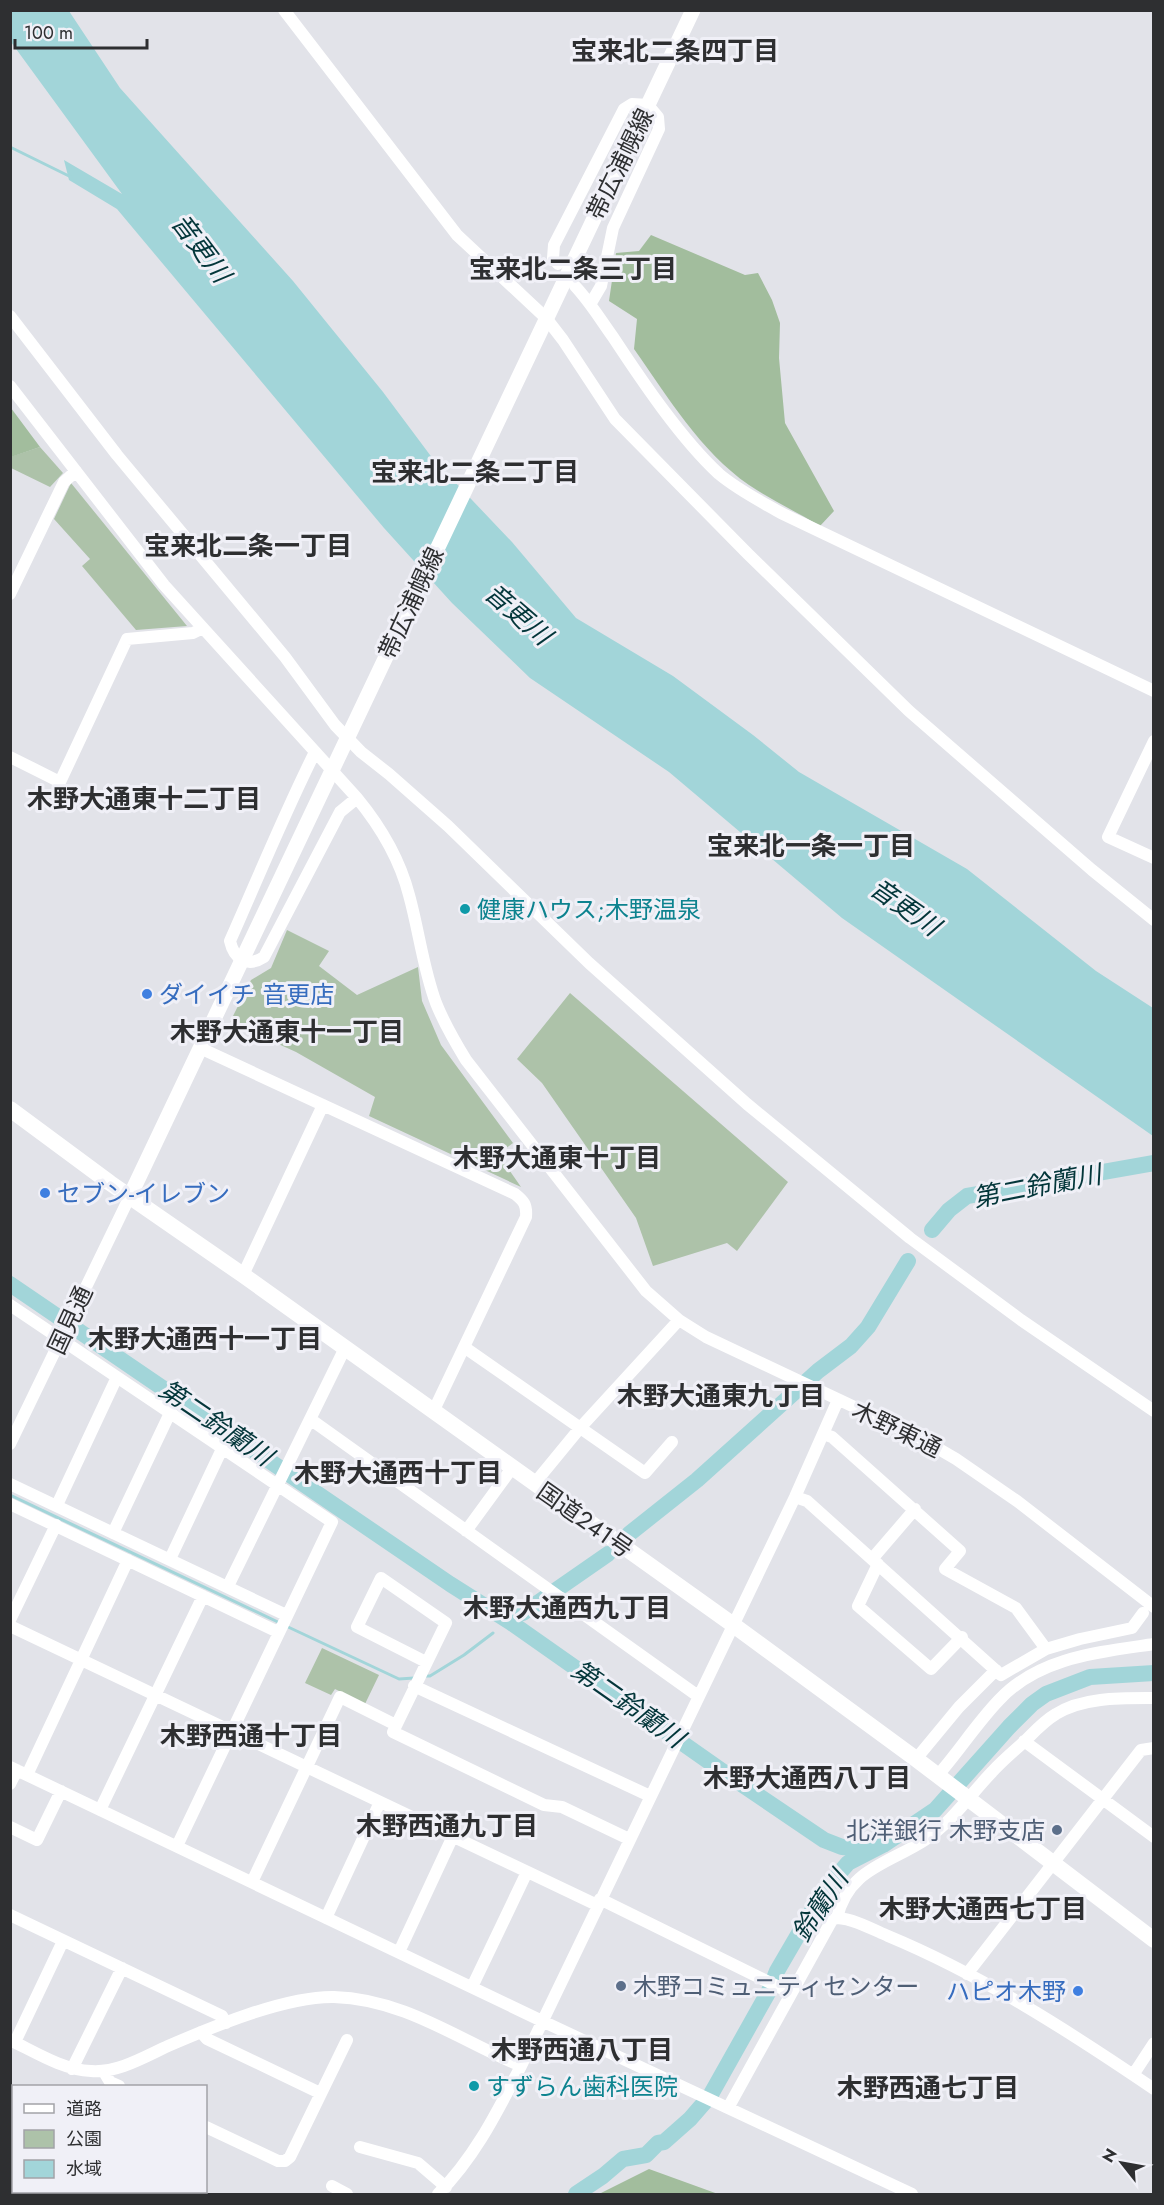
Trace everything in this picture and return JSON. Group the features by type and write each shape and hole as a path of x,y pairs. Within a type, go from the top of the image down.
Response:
{"highway":[{"name":"国道241号","path":"10,1109 732,1624 916,1759 1154,1940"}],"main road":[{"name":"帯広浦幌線","path":"130,1196 693,10"}],"street":[{"path":"284,10 457,235 546,318 615,419 748,554 909,711 1154,920"},
{"path":"558,264 553,258 554,245 624,109 632,104 648,105 658,117 659,129 613,228 601,286 591,303"},
{"path":"575,286 591,303 613,338 695,449 719,474 736,487 781,513 1154,691"},
{"path":"10,316 117,455 361,752 448,826 589,963 747,1104 910,1238 1021,1320 1154,1411"},
{"path":"10,386 128,540 203,628 374,818 389,845 408,891 436,1003 448,1030 466,1060 646,1291 679,1320 734,1351 838,1400"},
{"path":"10,594 64,482 76,471"},
{"path":"10,758 60,782 127,639 194,633 203,628"},
{"path":"1154,741 1108,837 1154,858"},
{"path":"315,752 287,809 230,941 232,952 241,960 257,961 264,957 299,886 340,812 357,798"},
{"path":"200,1048 515,1194 527,1207 526,1217 434,1412"},
{"path":"243,1275 323,1105"},
{"name":"国見通","path":"10,1444 130,1196"},
{"path":"10,1305 63,1334 117,1377 222,1449 280,1481 332,1522 177,1846"},
{"path":"534,1484 580,1428 679,1320"},
{"path":"465,1347 645,1473 672,1442"},
{"path":"228,1586 345,1348"},
{"path":"57,1505 117,1377"},
{"name":"木野東通","path":"442,2191 467,2162 488,2130 521,2066 795,1497 838,1400 920,1438 990,1481 1148,1610"},
{"path":"112,1533 170,1413"},
{"path":"310,1419 698,1696"},
{"path":"824,1434 832,1437 960,1551 945,1569 1016,1608 1046,1649"},
{"path":"170,1559 222,1449"},
{"path":"466,1531 512,1468"},
{"path":"10,1484 286,1615"},
{"path":"795,1497 807,1501 1002,1675 1046,1649 1132,1628 1148,1610"},
{"path":"10,1504 278,1632"},
{"path":"915,1509 875,1562 858,1606 932,1670 962,1637"},
{"path":"10,1620 56,1525"},
{"path":"10,1784 82,1660 128,1560"},
{"path":"426,1662 357,1627 381,1578 446,1623 393,1732 544,1806 562,1807 629,1839"},
{"path":"100,1810 203,1596"},
{"path":"10,1626 526,1872 598,1902 787,1990"},
{"path":"940,1777 1000,1699 1034,1674 1081,1655 1154,1644"},
{"path":"916,1759 959,1707 996,1670"},
{"path":"414,1686 650,1796"},
{"path":"252,1882 340,1697 396,1725"},
{"path":"837,1918 841,1901 858,1879 926,1839 958,1812 966,1797 1024,1741 1056,1714 1075,1705 1091,1702 1154,1698"},
{"path":"1024,1741 1154,1837"},
{"path":"967,1974 1141,1750 1154,1748"},
{"path":"18,1770 542,2021 912,2194"},
{"path":"10,1827 38,1840 61,1791"},
{"path":"326,1918 380,1802"},
{"path":"399,1952 453,1836"},
{"path":"472,1987 526,1872"},
{"path":"10,1914 222,2016 226,2024"},
{"path":"722,2106 787,1990 832,1920 837,1918 864,1926 917,1948 967,1974 1028,2008 1154,2089"},
{"path":"63,1941 13,2041 72,2069 110,2082 124,2066 201,2032 298,2001 318,1998 351,1999 412,2013 521,2066"},
{"path":"72,2069 122,1968"},
{"path":"201,2032 207,2039 320,2093"},
{"path":"207,2127 278,2162 285,2161 290,2157 347,2040"},
{"path":"1133,2075 1154,2043"},
{"path":"360,2147 418,2163 442,2191"},
{"path":"332,2186 347,2194"}],"green space":[{"path":"651,235 745,275 758,273 772,300 780,323 779,358 785,423 834,511 820,526 749,485 715,456 672,404 634,349 637,319 609,301 616,253 639,251"},
{"path":"11,408 40,447 10,457"},
{"path":"40,447 63,473 50,487 11,468 10,457"},
{"path":"71,483 187,626 136,630 82,566 90,559 54,519"},
{"path":"287,930 329,951 319,966 357,995 418,967 422,1001 441,1045 513,1143 498,1154 521,1187 369,1116 375,1097 296,1052 230,1022 251,980 271,968"},
{"path":"570,993 788,1182 737,1251 727,1243 653,1266 636,1218 542,1083 517,1059"},
{"path":"322,1648 379,1675 365,1704 335,1689 331,1695 305,1683"},
{"path":"649,2169 718,2194 599,2194"}],"water":[{"name":"音更川","path":"11,11 69,11 120,88 293,281 383,392 433,459 512,542 576,618 673,676 799,772 967,869 1096,971 1153,1008 1153,1136 842,918 669,772 530,678 452,603 384,528 117,209 69,180 64,160 122,194 11,42"}],"waterway":[{"path":"10,147 71,177"},
{"name":"第二鈴蘭川","path":"932,1230 949,1210 967,1196 1154,1163"},
{"name":"第二鈴蘭川","path":"629,1534 697,1480 818,1371 851,1346 868,1327 908,1261"},
{"name":"第二鈴蘭川","path":"10,1284 450,1584 510,1622 824,1840 842,1847 873,1850"},
{"path":"10,1495 280,1623"},
{"name":"第二鈴蘭川","path":"523,1613 608,1554"},
{"name":"第二鈴蘭川","path":"502,1622 504,1618"},
{"path":"286,1626 399,1679 414,1678"},
{"path":"424,1676 430,1676 464,1655 493,1633"},
{"name":"鈴蘭川","path":"576,2194 623,2159 646,2155 658,2143 664,2142 690,2119 710,2096 769,1991 777,1971 823,1892 848,1863 883,1845 935,1810 1009,1727 1032,1704 1046,1694 1090,1677 1154,1673"}],"place":[{"name":"健康ハウス;木野温泉","path":"465,909"},
{"name":"ダイイチ 音更店","path":"147,994"},
{"name":"セブン-イレブン","path":"45,1193"},
{"name":"北洋銀行 木野支店","path":"1057,1830"},
{"name":"木野コミュニティセンター","path":"621,1986"},
{"name":"ハピオ木野","path":"1078,1991"},
{"name":"すずらん歯科医院","path":"474,2086"}],"district":[{"name":"宝来北二条四丁目","path":"675,51"},
{"name":"宝来北二条三丁目","path":"573,269"},
{"name":"宝来北二条二丁目","path":"475,472"},
{"name":"宝来北二条一丁目","path":"248,546"},
{"name":"木野大通東十二丁目","path":"144,799"},
{"name":"宝来北一条一丁目","path":"811,846"},
{"name":"木野大通東十一丁目","path":"287,1032"},
{"name":"木野大通東十丁目","path":"557,1158"},
{"name":"木野大通西十一丁目","path":"205,1339"},
{"name":"木野大通東九丁目","path":"721,1396"},
{"name":"木野大通西十丁目","path":"398,1473"},
{"name":"木野大通西九丁目","path":"567,1608"},
{"name":"木野西通十丁目","path":"251,1736"},
{"name":"木野大通西八丁目","path":"807,1778"},
{"name":"木野西通九丁目","path":"447,1826"},
{"name":"木野大通西七丁目","path":"983,1909"},
{"name":"木野西通八丁目","path":"582,2050"},
{"name":"木野西通七丁目","path":"928,2088"}]}
